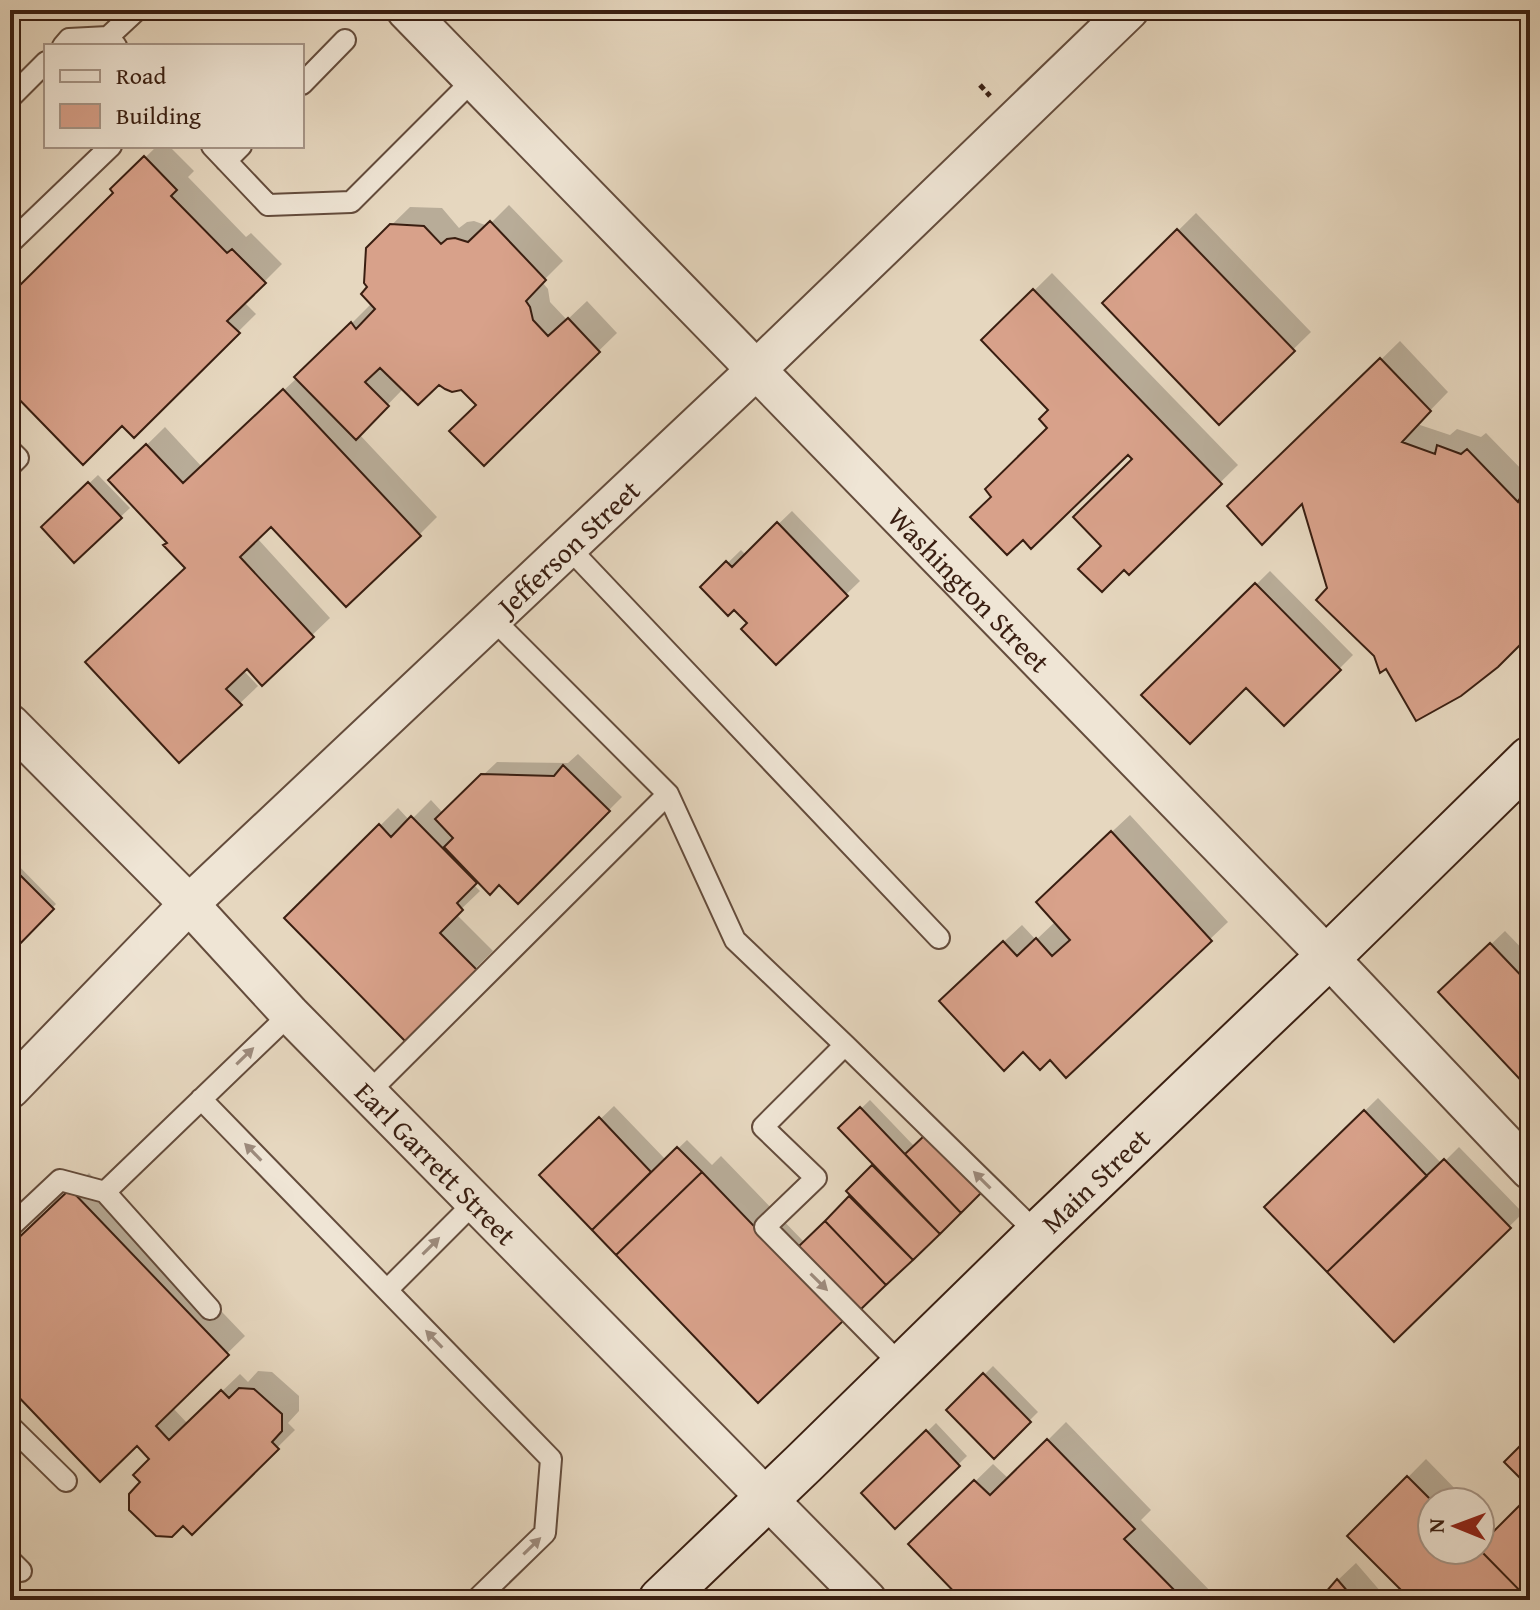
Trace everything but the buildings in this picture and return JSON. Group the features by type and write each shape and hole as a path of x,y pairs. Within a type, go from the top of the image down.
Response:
{"main road":[{"name":"Main Street","path":"661,1600 1530,759"}],"street":[{"name":"Washington Street","path":"406,10 1328,957 1530,1170"},
{"name":"Jefferson Street","path":"10,1089 189,904 757,369 1129,10"},
{"name":"Earl Garrett Street","path":"10,724 189,904 290,1014 867,1600"}],"lane":[{"path":"65,44 69,39 112,41 137,10"},
{"path":"304,82 345,40"},
{"path":"10,98 44,64"},
{"path":"219,154 268,205 351,202 474,79"},
{"path":"10,243 109,148"},
{"path":"10,450 18,458 10,466"},
{"path":"568,547 939,938"},
{"path":"492,618 668,794 735,940 1038,1234"},
{"path":"368,1093 668,794"},
{"path":"105,1192 290,1014"},
{"path":"845,1045 763,1127 816,1178 765,1227 903,1367"},
{"path":"201,1099 551,1459 545,1533 476,1600"},
{"path":"10,1227 60,1180 105,1192 210,1309"},
{"path":"387,1290 475,1202"},
{"path":"10,1426 66,1481"}]}
